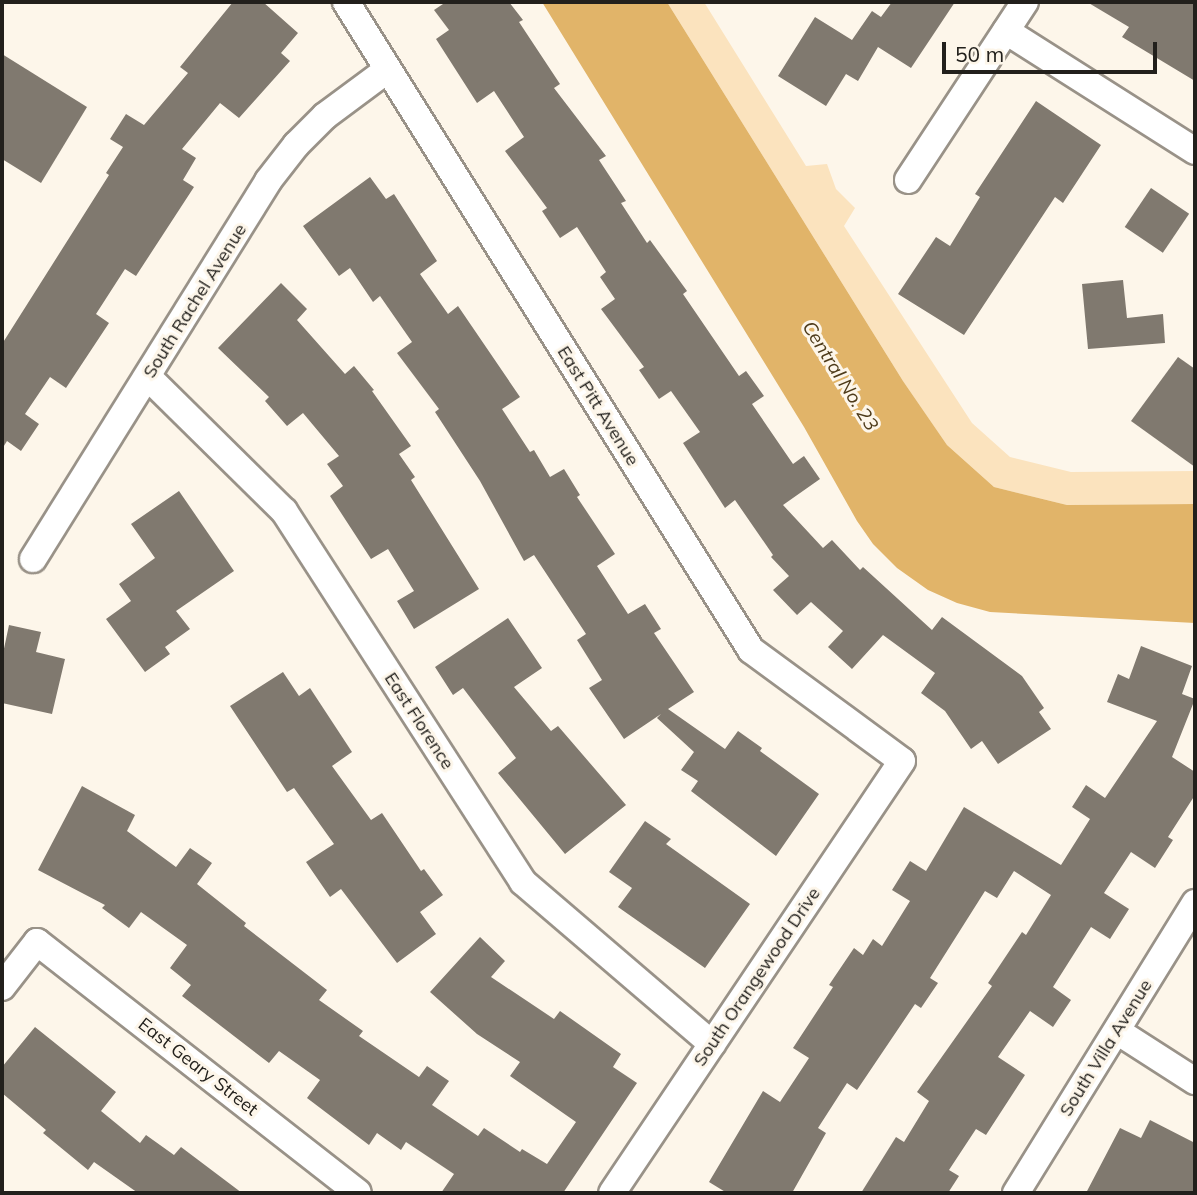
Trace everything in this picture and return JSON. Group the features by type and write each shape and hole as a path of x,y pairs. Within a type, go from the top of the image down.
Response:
{"street":[{"name":"East Pitt Avenue","path":"345,2 751,650 902,761"},
{"path":"908,180 1025,2"},
{"path":"1006,31 1195,151"},
{"name":"South Rachel Avenue","path":"33,559 268,181 296,145 325,116 387,70"},
{"name":"East Florence","path":"148,377 284,512 523,882 712,1044"},
{"name":"South Orangewood Drive","path":"612,1193 902,761"},
{"name":"South Villa Avenue","path":"1016,1193 1195,903"},
{"name":"East Geary Street","path":"2,987 37,942 358,1193"},
{"path":"1116,1031 1195,1081"}],"shaded area":[{"path":"667,2 704,2 806,166 827,164 836,189 855,208 844,226 972,423 1010,457 1071,472 1195,471 1195,504 1067,505 994,487 947,445 903,381"}],"water":[{"name":"Central No. 23","path":"542,2 667,2 903,381 947,445 994,487 1067,505 1195,504 1195,623 990,612 957,603 928,590 897,568 873,544 857,521 804,427"}],"building":[{"path":"233,2 263,2 298,33 281,53 290,61 239,118 220,103 182,149 196,158 183,180 194,187 136,276 125,269 96,314 109,323 66,388 50,377 25,414 39,424 21,451 7,441 2,449 2,344 109,175 106,173 123,147 110,139 126,114 144,125 188,73 180,67"},
{"path":"446,2 509,2 523,20 519,22 560,84 554,88 606,156 599,160 626,201 621,203 647,243 650,240 687,291 683,294 739,376 746,371 764,396 752,404 793,464 804,456 820,479 783,505 823,548 832,540 860,570 863,567 932,630 942,617 1022,676 1044,708 1039,712 1051,729 998,764 982,741 971,749 945,711 921,693 935,673 883,635 852,669 828,647 843,631 811,602 797,615 773,590 789,576 771,557 773,555 735,500 725,508 683,443 700,432 671,391 659,399 639,370 644,367 601,309 615,299 600,277 606,272 577,227 560,238 542,211 547,208 505,151 524,137 494,91 477,103 436,39 449,30 434,10"},
{"path":"892,2 955,2 911,68 878,47 858,81 846,74 826,106 778,76 815,17 852,40 872,11 881,17"},
{"path":"1087,2 1195,2 1195,81 1122,37 1129,27"},
{"path":"2,54 87,107 41,183 2,159"},
{"path":"1036,101 1101,145 1063,203 1055,197 964,335 898,294 936,237 950,246 980,197 975,194"},
{"path":"370,177 386,199 394,194 437,261 420,274 448,314 458,306 520,397 502,409 530,452 534,450 550,477 564,469 580,495 577,497 615,554 597,566 628,614 645,604 661,629 654,633 694,692 668,709 725,749 738,731 762,748 760,751 819,794 776,856 691,791 698,781 681,770 694,752 657,718 661,714 624,739 589,688 602,680 577,640 586,634 534,555 524,561 480,481 435,412 439,409 397,353 412,342 380,296 373,302 350,268 339,276 303,226"},
{"path":"1151,188 1189,214 1163,253 1125,227"},
{"path":"1123,280 1127,318 1163,314 1165,343 1088,349 1082,284"},
{"path":"281,283 307,309 297,320 345,374 354,366 374,390 372,391 411,446 399,454 415,477 411,480 479,589 414,629 397,601 414,591 388,549 371,559 330,496 343,486 327,464 339,456 303,413 287,426 265,401 269,397 218,348"},
{"path":"1178,357 1195,369 1195,467 1131,421"},
{"path":"179,491 234,571 176,611 190,629 165,647 170,654 145,672 106,619 131,601 119,584 155,558 131,524"},
{"path":"508,618 542,668 514,687 551,731 558,726 626,805 565,854 498,773 516,758 463,688 453,695 435,667"},
{"path":"9,625 41,632 36,652 65,659 52,714 2,703 2,658"},
{"path":"1141,646 1192,666 1182,694 1195,699 1172,757 1195,772 1195,795 1168,837 1173,840 1155,868 1131,852 1104,893 1129,909 1110,939 1091,927 1053,987 1071,1000 1053,1027 1030,1011 998,1057 1025,1075 986,1135 976,1129 949,1170 959,1176 948,1193 861,1193 896,1137 904,1142 929,1101 917,1092 992,986 988,983 1022,932 1026,935 1051,895 1014,871 997,898 985,891 930,978 938,983 921,1008 915,1004 857,1090 847,1083 818,1128 826,1133 792,1193 727,1193 709,1182 763,1091 780,1102 809,1058 793,1048 833,987 829,985 854,948 863,955 873,939 882,946 910,901 892,890 910,861 926,871 964,807 1061,865 1090,819 1072,807 1086,785 1105,798 1157,721 1107,702 1118,674 1129,679"},
{"path":"283,672 299,696 310,688 352,752 332,766 371,820 382,813 421,871 424,869 443,895 420,912 436,934 397,963 341,889 330,897 306,862 334,844 294,788 287,792 230,706"},
{"path":"82,786 135,815 127,831 176,867 190,848 212,863 197,884 246,923 244,926 327,990 319,1000 363,1031 359,1036 419,1077 427,1066 449,1081 432,1105 478,1136 484,1128 520,1152 522,1149 547,1164 576,1122 510,1076 520,1062 477,1034 430,992 480,937 505,961 491,977 554,1019 560,1011 621,1054 613,1067 637,1083 563,1193 441,1193 454,1174 406,1142 401,1150 377,1133 369,1145 307,1098 320,1080 279,1051 269,1063 182,996 191,985 170,968 187,945 141,912 129,928 102,908 105,905 38,870"},
{"path":"645,821 671,839 666,844 750,904 705,968 618,907 632,888 609,872"},
{"path":"35,1027 116,1092 101,1111 140,1143 146,1135 174,1155 181,1147 242,1193 138,1193 94,1162 88,1170 43,1133 46,1130 2,1093 2,1067"},
{"path":"1150,1120 1195,1143 1195,1193 1086,1193 1120,1128 1141,1138"}]}
